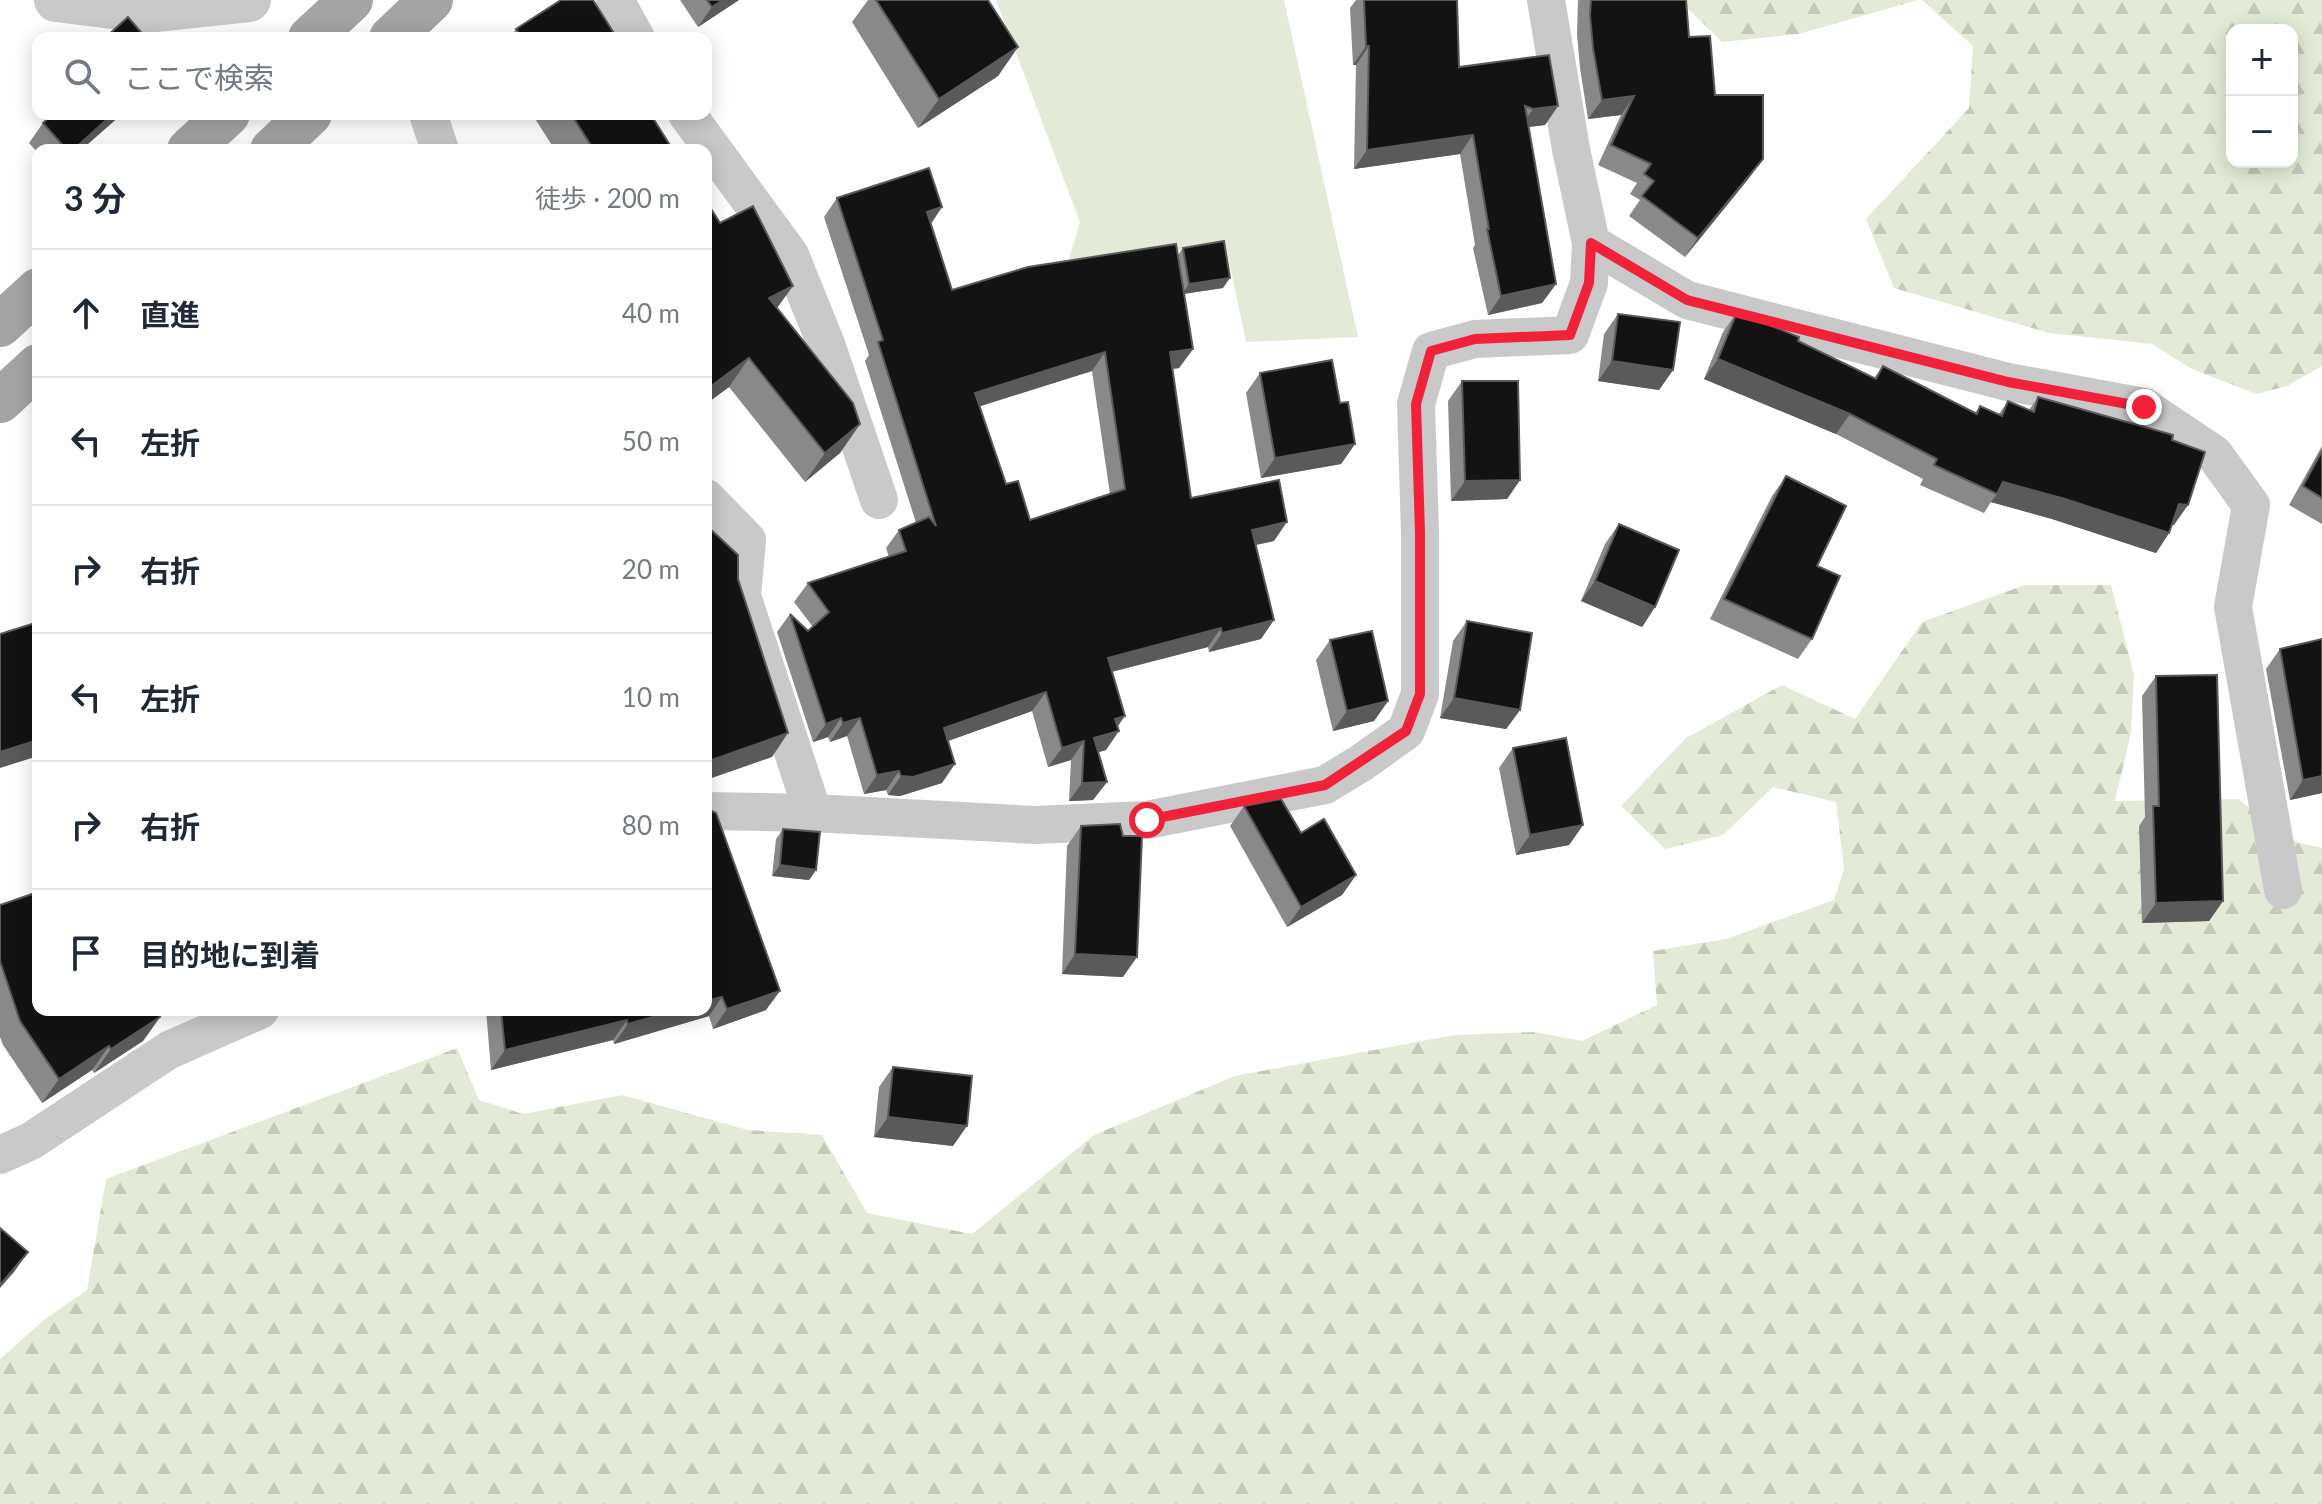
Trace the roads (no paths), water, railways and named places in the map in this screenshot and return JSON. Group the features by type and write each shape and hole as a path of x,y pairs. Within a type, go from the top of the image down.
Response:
{"main road":[{"path":"316,32 351,0"},
{"path":"397,32 431,0"},
{"path":"196,144 222,120"},
{"path":"278,144 304,120"},
{"path":"0,325 32,296"},
{"path":"0,401 32,372"}],"street":[{"path":"56,0 145,11 249,0"},
{"path":"615,0 633,32"},
{"path":"712,811 813,813 1035,825 1147,820 1325,785 1406,731 1420,694 1416,404 1431,351 1475,339 1570,335 1589,283 1591,243 1571,149 1546,0"},
{"path":"430,120 438,144"},
{"path":"691,120 709,144"},
{"path":"712,148 790,255 826,344 879,500"},
{"path":"1591,243 1687,300 2008,382 2144,407 2214,454 2251,505 2233,607 2283,890"},
{"path":"712,504 747,540 742,596 813,813"},
{"path":"0,1155 31,1141 169,1050 246,1016"}]}
